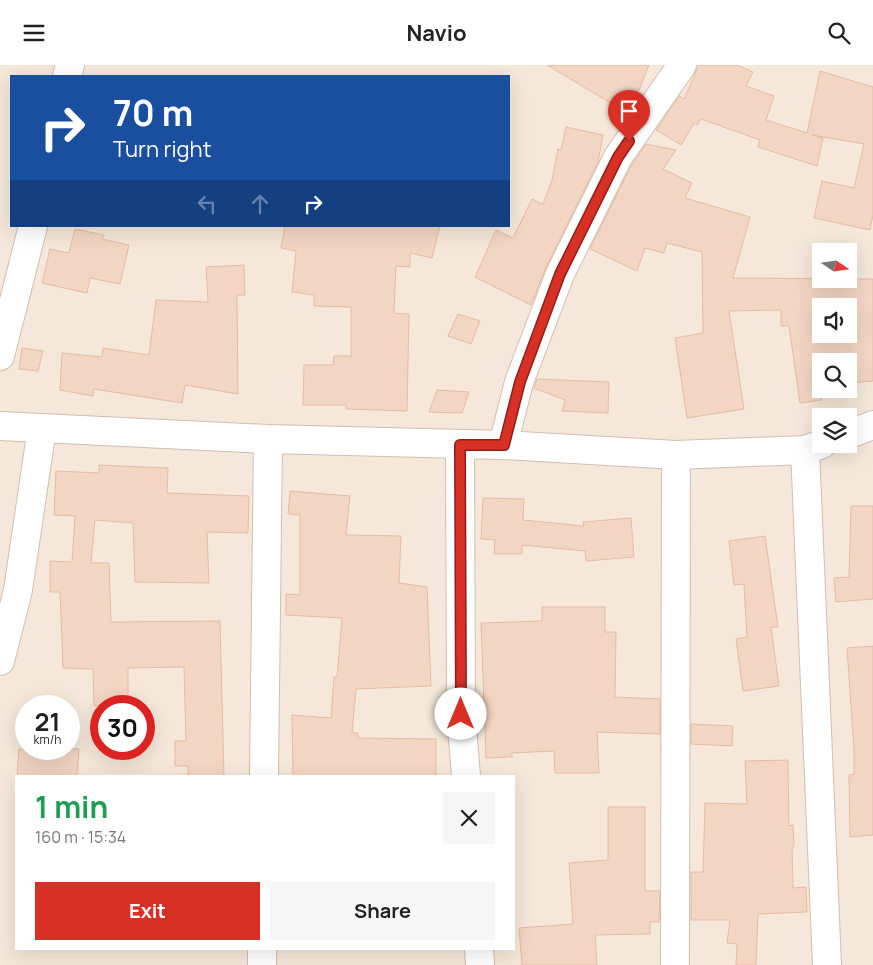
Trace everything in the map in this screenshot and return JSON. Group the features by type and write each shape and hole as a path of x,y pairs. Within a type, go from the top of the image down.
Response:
{"street":[{"path":"504,445 520,382 560,274 618,157 682,65"},
{"path":"0,356 33,227"},
{"path":"857,431 873,425"},
{"path":"0,426 268,439 504,445 676,455 812,447"},
{"path":"0,661 18,589 42,428"},
{"path":"264,775 268,439"},
{"path":"460,445 461,714 466,775"},
{"path":"814,453 827,965"},
{"path":"675,965 676,455"},
{"path":"262,950 262,965"},
{"path":"479,950 480,965"}],"shaded area":[{"path":"0,65 873,65 873,965 0,965"}],"building":[{"path":"547,65 649,65 637,95 640,97 629,114"},
{"path":"699,65 737,65 753,72 746,86 774,96 766,120 807,133 820,71 873,87 873,215 870,230 814,218 822,181 854,188 864,144 812,135 823,138 817,166 758,147 760,140 701,119 697,125 694,123 681,145 656,130 679,96 684,99"},
{"path":"566,127 603,135 598,162 546,267 531,305 475,277 496,230 513,238 532,199 543,204 552,180 558,149 561,150"},
{"path":"646,144 676,150 663,169 692,183 685,198 750,217 733,278 812,279 812,288 857,288 858,279 873,279 873,381 857,382 857,353 812,353 812,398 822,398 822,400 800,403 789,326 781,326 781,310 729,311 744,409 687,418 675,338 703,333 702,252 667,243 664,253 645,248 637,271 590,249 630,168"},
{"path":"285,227 440,227 432,258 410,253 410,267 396,266 394,313 409,314 407,411 346,409 346,405 303,405 304,365 333,365 334,356 351,356 351,307 314,306 314,295 292,292 296,251 281,248"},
{"path":"75,229 104,235 102,239 129,245 120,284 90,278 87,293 42,283 50,249 69,253"},
{"path":"244,265 245,295 237,295 238,394 185,385 182,403 94,389 93,396 60,390 62,353 102,357 103,348 149,355 156,300 208,302 206,267"},
{"path":"458,314 480,321 471,344 448,336"},
{"path":"22,348 43,351 38,371 19,369"},
{"path":"537,379 609,382 608,413 562,411 565,400 534,388"},
{"path":"437,390 469,392 462,413 429,412"},
{"path":"99,465 168,468 167,493 249,496 248,533 207,532 209,583 135,582 133,523 95,520 91,563 109,563 111,622 220,621 224,775 188,775 188,766 175,766 175,741 186,741 184,667 128,668 128,695 94,695 93,669 63,668 60,592 50,592 50,561 72,562 75,516 54,515 56,471 99,473"},
{"path":"290,491 350,496 346,535 401,536 399,583 427,587 431,686 356,689 352,733 358,733 358,738 436,739 436,775 293,775 292,715 331,718 334,677 337,677 342,618 286,615 286,594 300,595 300,515 288,514"},
{"path":"483,498 524,499 523,520 584,526 583,522 631,518 634,557 586,561 585,551 522,545 522,554 494,554 495,540 481,539"},
{"path":"851,506 873,506 873,599 836,602 834,578 849,577"},
{"path":"765,536 778,627 771,627 779,686 743,691 736,639 747,637 744,584 734,585 729,541"},
{"path":"542,607 605,607 605,632 616,632 615,697 660,699 660,734 597,732 599,773 555,773 554,751 512,753 512,757 486,758 481,623 542,621"},
{"path":"873,646 873,835 850,837 849,775 854,774 854,750 847,648"},
{"path":"691,724 733,726 732,746 691,744"},
{"path":"18,760 78,760 77,775 17,775"},
{"path":"788,760 789,826 793,825 794,846 792,847 793,888 806,887 807,912 758,914 756,965 736,965 737,944 727,943 730,920 691,920 691,872 703,872 705,803 747,804 745,761"},
{"path":"608,807 645,807 645,891 660,891 659,922 650,922 650,934 595,935 597,965 522,965 519,928 573,924 569,863 608,860"}],"route":[{"path":"461,714 460,445 504,445 520,382 560,274 618,157 629,141"}]}
